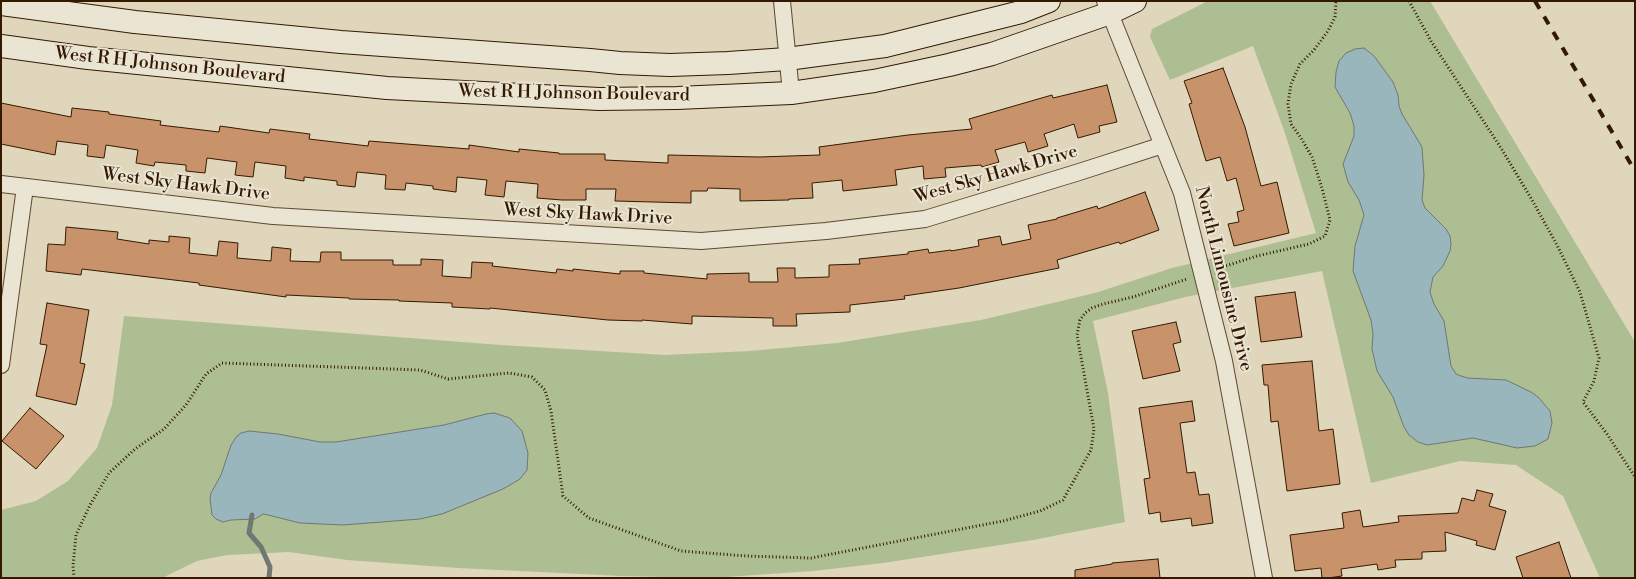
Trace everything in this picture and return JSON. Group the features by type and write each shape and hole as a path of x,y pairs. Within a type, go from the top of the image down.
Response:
{"main road":[{"name":"West R H Johnson Boulevard","path":"1,4 135,22 324,40 620,63 728,63 787,59 885,46 1011,14 1049,1"},
{"name":"West R H Johnson Boulevard","path":"1,46 175,68 414,90 599,99 677,98 791,93 874,81 949,65 1000,51 1108,7 1135,1"}],"street":[{"path":"782,1 791,93"},
{"name":"North Limousine Drive","path":"1108,7 1182,193 1224,361 1264,578"},
{"name":"West Sky Hawk Drive","path":"1,184 273,216 700,241 826,231 925,219 1076,173 1163,144"},
{"path":"1,365 25,187"}],"path":[{"path":"74,578 73,566 76,536 90,505 109,473 135,449 164,429 186,405 206,374 222,363 420,370 448,379 509,373 532,377 545,390 551,411 563,496 589,518 681,551 811,558 921,538 1040,512 1063,500 1091,450 1094,429 1077,335 1080,320 1085,313 1103,304 1133,297 1257,256 1310,244 1325,236 1330,220 1322,188 1312,157 1291,124 1288,104 1291,84 1300,64 1314,50 1328,31 1334,17 1336,1"},
{"path":"1409,1 1431,41 1501,148 1558,245 1580,292 1599,358 1594,381 1584,402 1608,434 1635,477"}],"green space":[{"path":"1208,1 1430,1 1635,342 1635,578 1600,578 1563,496 1516,465 1460,461 1371,483 1322,271 1185,297 1093,321 1108,393 1125,522 1033,540 883,563 813,571 711,578 621,576 458,568 347,560 289,552 227,555 197,561 162,578 1,578 1,510 36,501 68,481 97,448 112,405 124,316 501,345 665,355 750,351 837,343 981,320 1095,293 1172,268 1316,233 1285,133 1253,46 1170,80 1150,37 1152,29"}],"water":[{"path":"1364,48 1374,56 1393,82 1402,114 1422,147 1424,175 1422,200 1425,208 1446,229 1450,236 1450,251 1443,266 1433,277 1430,292 1434,304 1444,321 1451,366 1456,374 1461,376 1506,380 1538,397 1550,411 1552,423 1548,439 1535,446 1517,448 1473,438 1427,445 1418,442 1409,435 1404,427 1393,397 1377,371 1372,349 1373,334 1371,320 1353,271 1355,246 1364,215 1359,200 1348,182 1343,164 1354,136 1354,126 1350,113 1335,87 1339,61 1346,53"},
{"path":"494,413 510,418 522,431 528,453 527,470 520,479 503,489 442,514 420,519 343,525 300,523 263,514 255,519 223,522 212,515 211,493 221,475 231,445 241,433 249,431 320,442 336,442 444,425"}],"building":[{"path":"1223,68 1245,127 1261,186 1277,182 1289,233 1234,246 1228,224 1239,222 1237,212 1244,210 1236,178 1227,181 1220,157 1206,161 1189,104 1192,103 1184,81"},
{"path":"1107,85 1117,122 1099,126 1100,132 1078,138 1074,124 1044,134 1048,146 1028,152 1025,142 995,150 999,162 982,167 981,165 945,168 946,177 924,179 923,166 895,170 897,185 843,191 842,180 812,183 813,198 789,200 740,201 740,189 708,188 707,191 691,191 691,203 615,201 616,189 586,189 586,200 562,200 537,198 538,184 506,181 504,197 485,195 487,180 457,177 456,192 433,189 433,186 406,183 405,190 385,189 386,175 357,172 355,187 337,185 337,181 304,177 304,181 285,178 286,166 255,162 253,177 235,175 237,162 207,158 205,173 186,171 186,165 155,162 154,166 136,163 138,150 106,145 104,158 87,156 88,145 57,141 55,155 1,144 1,103 71,117 72,108 161,121 160,125 219,132 220,126 269,133 270,129 310,134 309,139 368,146 369,141 469,149 469,145 519,152 519,149 559,154 605,154 605,160 668,163 668,155 759,157 820,155 819,147 908,135 972,129 969,119 1052,95 1053,98"},
{"path":"1145,192 1159,230 1120,244 1119,242 1057,260 1059,268 959,288 904,296 905,299 850,305 850,312 796,314 797,326 773,326 773,318 692,316 692,324 642,320 608,320 490,308 452,307 452,303 286,295 286,297 199,285 199,283 82,269 81,275 46,271 48,244 65,245 66,227 118,232 117,239 149,244 149,240 169,242 169,236 190,238 189,253 217,256 219,241 238,243 237,258 271,261 272,247 291,249 290,261 320,262 321,252 341,252 341,260 393,260 393,265 421,265 421,259 443,260 442,276 471,278 472,262 493,263 492,266 556,273 557,269 620,274 620,271 644,271 644,273 707,279 707,274 749,273 749,282 778,282 777,268 795,268 795,278 829,277 829,265 860,264 859,259 908,254 908,252 928,249 929,253 951,251 979,246 978,240 1000,236 1002,245 1031,239 1028,225 1057,219 1097,206 1098,209"},
{"path":"1295,292 1302,337 1261,342 1255,297"},
{"path":"47,303 89,310 80,363 85,364 76,405 36,396 47,345 40,344"},
{"path":"1176,322 1181,342 1173,344 1180,371 1143,379 1132,331"},
{"path":"1312,361 1319,431 1333,429 1340,484 1287,491 1278,421 1271,422 1268,385 1264,385 1262,365"},
{"path":"1192,401 1195,421 1180,423 1187,473 1195,472 1199,495 1209,494 1213,523 1192,526 1191,518 1161,522 1160,512 1149,514 1144,479 1150,478 1139,408"},
{"path":"30,408 64,436 36,469 2,441"},
{"path":"1477,490 1493,494 1489,506 1506,511 1495,550 1476,545 1477,541 1445,532 1446,551 1422,552 1422,559 1395,560 1396,567 1378,570 1377,564 1341,569 1342,576 1328,578 1322,578 1321,568 1295,571 1290,535 1344,528 1342,513 1360,510 1363,527 1399,522 1398,516 1458,513 1462,498 1474,501"},
{"path":"1559,542 1571,578 1523,578 1516,557"},
{"path":"1158,559 1160,578 1075,578 1075,570 1112,563"}],"waterway":[{"path":"252,515 249,533 261,547 270,567 269,578"}],"railway":[{"path":"1535,1 1635,171"}]}
